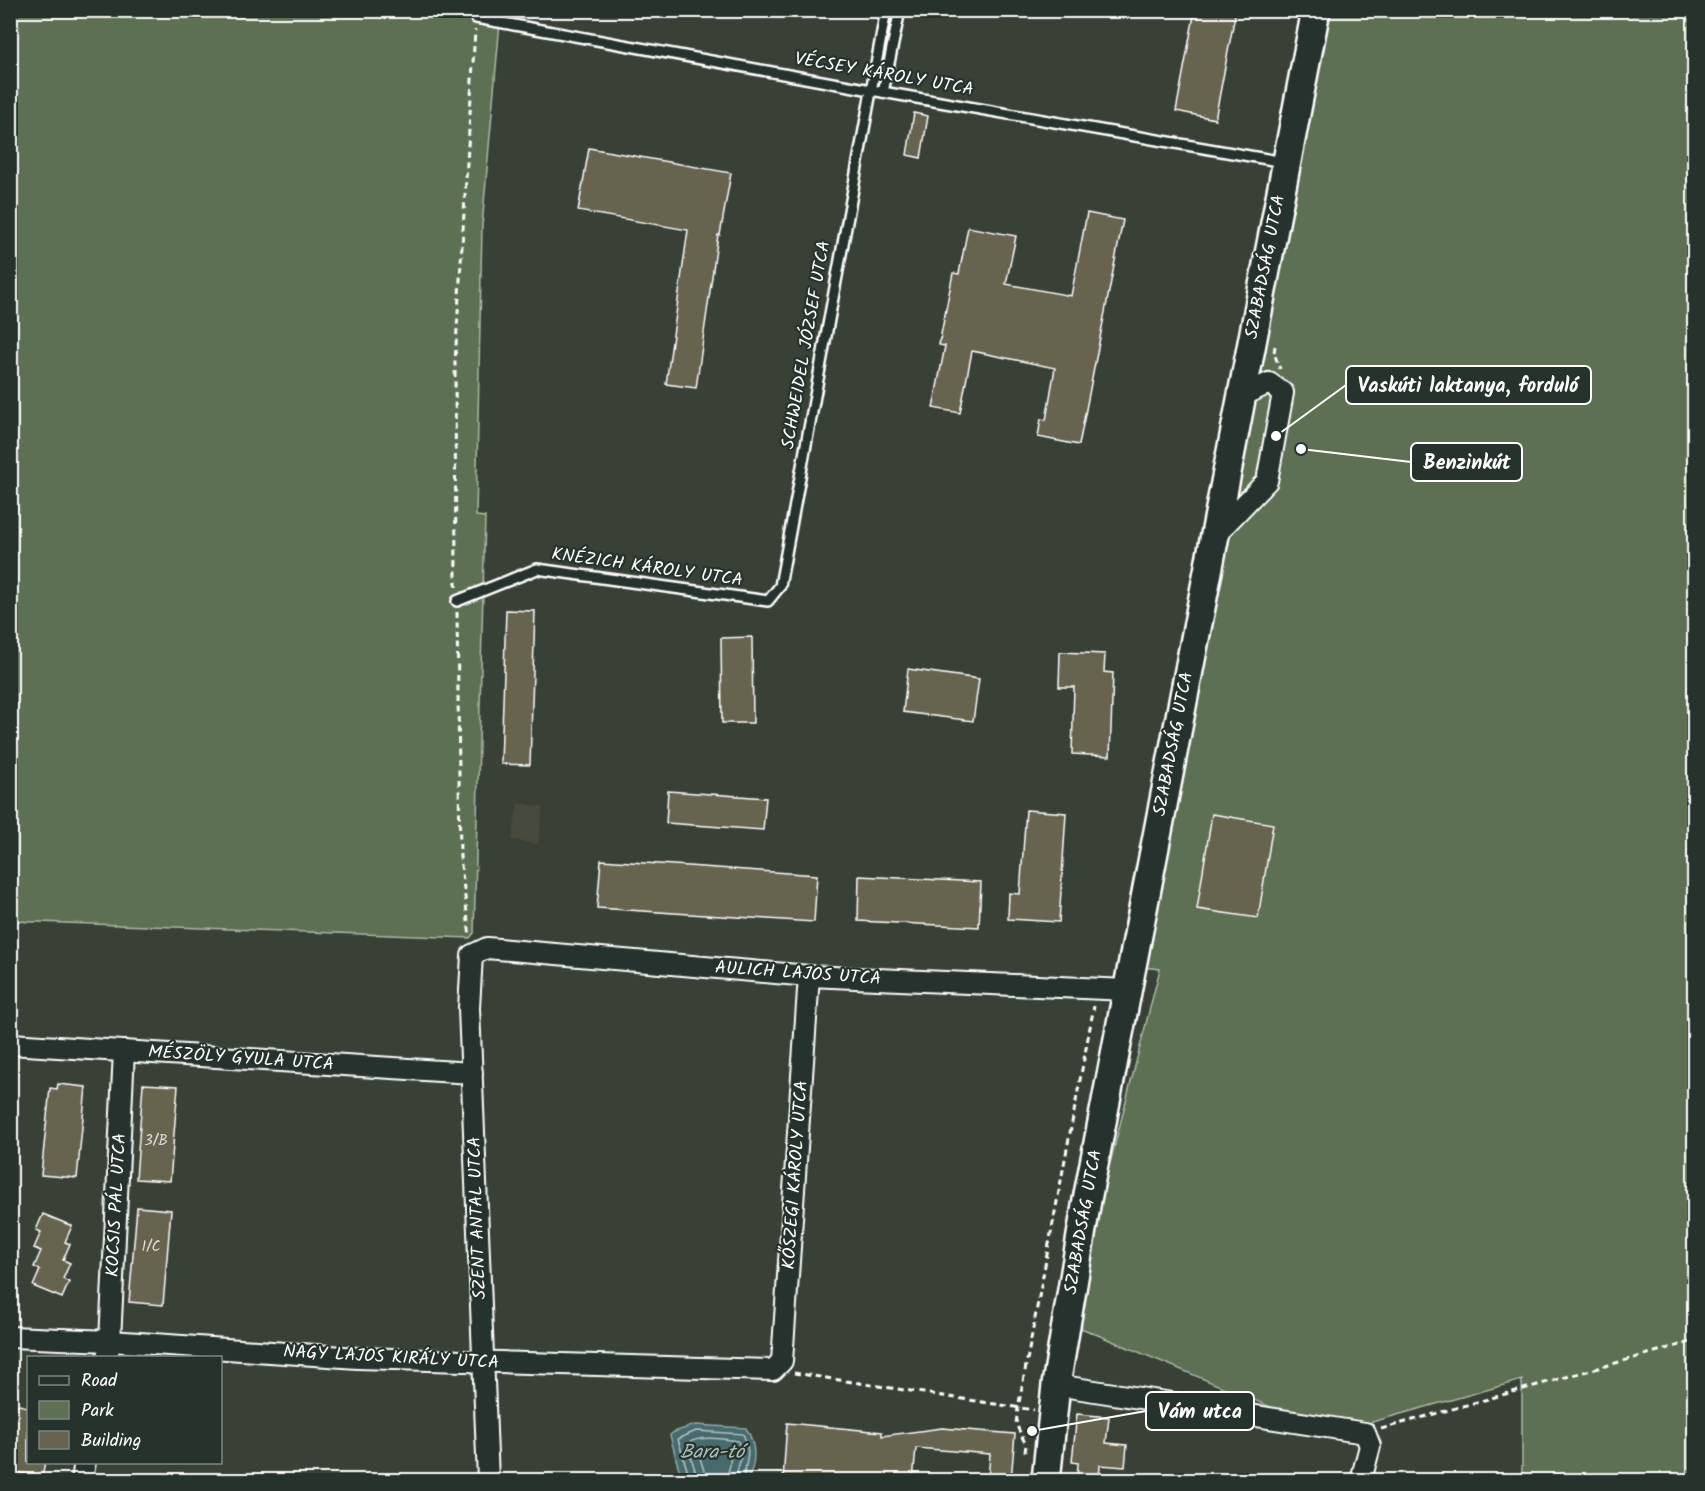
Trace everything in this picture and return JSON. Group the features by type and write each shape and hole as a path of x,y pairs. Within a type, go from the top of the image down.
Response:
{"main road":[{"name":"SZABADSÁG UTCA","path":"1046,1480 1056,1384 1087,1200 1316,10"}],"street":[{"path":"1215,535 1267,481 1283,393 1269,383 1242,396"},
{"name":"AULICH LAJOS UTCA","path":"472,955 487,948 809,976 1127,990"},
{"name":"SZENT ANTAL UTCA","path":"472,955 469,1008 488,1480"},
{"name":"KŐSZEGI KÁROLY UTCA","path":"773,1370 782,1360 809,976"},
{"name":"MÉSZÖLY GYULA UTCA","path":"10,1044 472,1073"},
{"name":"KOCSIS PÁL UTCA","path":"109,1349 124,1051"},
{"name":"NAGY LAJOS KIRÁLY UTCA","path":"10,1337 109,1349 773,1370"},
{"path":"1056,1384 1365,1433 1370,1446 1361,1480"},
{"path":"82,1480 85,1464"}],"lane":[{"name":"SCHWEIDEL JÓZSEF UTCA","path":"768,602 780,586 886,10"},
{"path":"883,92 900,10"},
{"name":"VÉCSEY KÁROLY UTCA","path":"476,18 1287,163"},
{"name":"KNÉZICH KÁROLY UTCA","path":"457,601 537,569 768,602"}],"path":[{"path":"472,955 460,857 455,362 476,18"},
{"path":"1025,1454 1026,1444 1016,1425 1018,1408 1097,990"},
{"path":"1365,1433 1695,1341"},
{"path":"773,1370 1053,1412"}],"shaded area":[{"path":"518,803 543,807 538,844 512,840"}],"green space":[{"path":"11,11 501,11 482,226 476,516 485,517 474,933 470,938 11,921"},
{"path":"1322,11 1694,11 1694,1480 1522,1480 1522,1380 1333,1433 1069,1323 1160,969 1142,967"}],"water":[{"name":"Bara-tó","path":"695,1425 746,1428 752,1440 754,1454 747,1480 685,1480 678,1466 670,1435"}],"building":[{"path":"1195,10 1236,10 1215,119 1176,111"},
{"path":"914,113 928,116 921,158 907,155"},
{"path":"589,148 731,173 720,235 718,235 696,388 666,384 688,230 578,211"},
{"path":"1087,213 1123,220 1079,445 1038,437 1041,419 1046,420 1055,368 972,351 960,413 933,408 945,346 939,345 953,273 959,274 968,227 1016,236 1006,284 1071,296"},
{"path":"506,610 535,611 530,765 501,764"},
{"path":"752,637 753,723 722,723 721,638"},
{"path":"1060,652 1105,654 1104,672 1113,673 1110,756 1072,754 1074,687 1059,687"},
{"path":"908,669 979,679 973,721 903,712"},
{"path":"668,791 766,798 763,830 666,823"},
{"path":"1026,810 1066,813 1059,922 1008,919 1009,893 1020,894"},
{"path":"1212,814 1273,824 1258,918 1197,909"},
{"path":"601,860 817,875 814,922 597,908"},
{"path":"859,876 981,882 979,927 858,921"},
{"path":"58,1084 86,1087 77,1178 41,1175 50,1088 57,1089"},
{"path":"143,1084 178,1086 170,1181 136,1179"},
{"path":"137,1207 171,1210 163,1305 129,1302"},
{"path":"43,1214 72,1226 65,1242 70,1244 63,1260 70,1263 63,1279 69,1282 62,1298 33,1286 40,1270 34,1267 41,1251 34,1248 41,1232 36,1230"},
{"path":"10,1403 27,1407 27,1464 45,1464 42,1477 10,1471"},
{"path":"1077,1414 1109,1417 1106,1443 1127,1445 1125,1467 1100,1465 1099,1480 1077,1480 1078,1463 1072,1462"},
{"path":"787,1423 882,1432 882,1436 942,1428 1015,1434 1011,1480 988,1480 990,1454 916,1448 913,1480 783,1480"}],"place":[{"name":"Vaskúti laktanya, forduló","path":"1276,436"},
{"name":"Benzinkút","path":"1301,449"},
{"name":"Vám utca","path":"1032,1431"}]}
